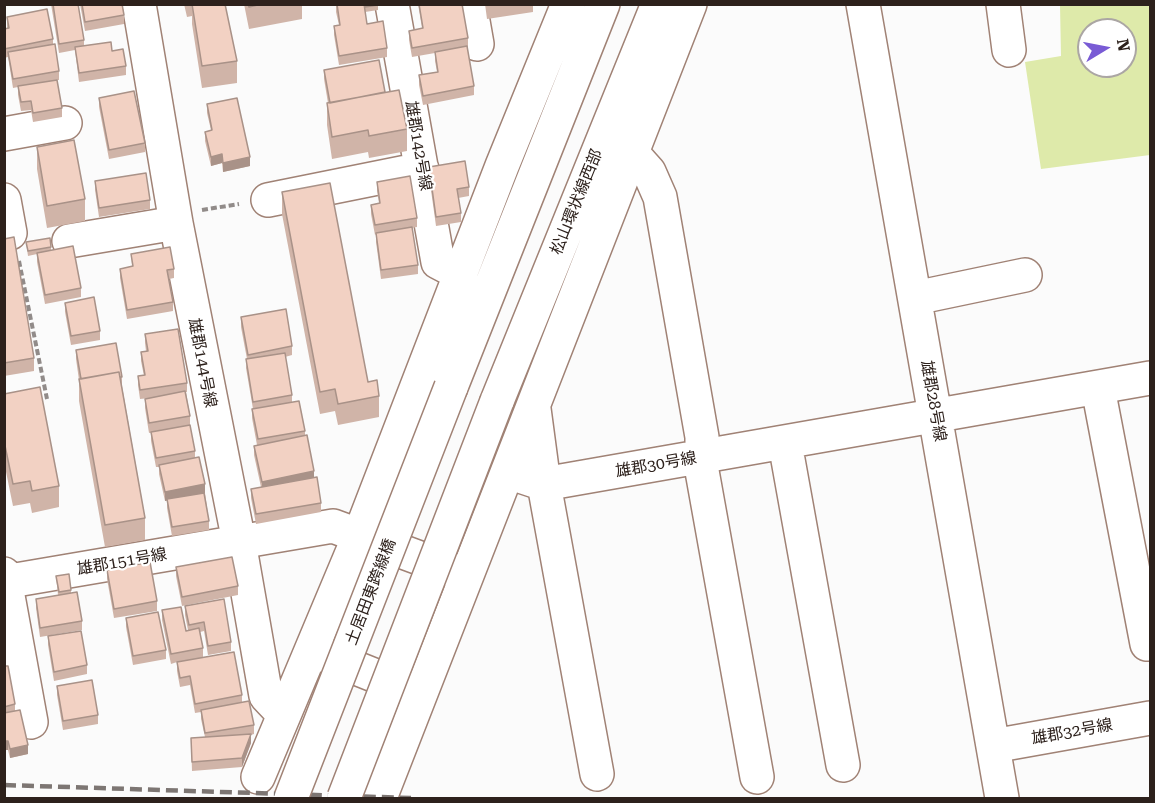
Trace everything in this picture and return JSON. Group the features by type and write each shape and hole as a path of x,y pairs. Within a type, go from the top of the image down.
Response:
{"street":[{"name":"雄郡144号線","path":"139,4 175,219 239,542 266,696 283,714"},
{"name":"雄郡142号線","path":"392,4 438,262 461,274"},
{"path":"470,4 477,44"},
{"path":"258,777 360,534 502,166 568,4"},
{"name":"土居田東跨線橋","path":"291,798 603,4"},
{"name":"松山環状線西部","path":"344,798 497,401 658,4"},
{"path":"380,798 690,4"},
{"name":"雄郡28号線","path":"863,4 1002,798"},
{"path":"1003,4 1009,51"},
{"path":"4,134 65,123"},
{"path":"633,154 649,172 660,197 702,437 702,471 757,777"},
{"path":"268,200 422,169"},
{"path":"4,200 14,244"},
{"path":"69,241 175,219"},
{"path":"915,298 1025,275"},
{"name":"雄郡30号線","path":"508,472 544,484 1150,378"},
{"path":"1098,388 1147,644"},
{"path":"534,408 544,484 597,774"},
{"path":"785,443 843,765"},
{"path":"239,542 333,526 360,534 468,576"},
{"name":"雄郡151号線","path":"5,579 239,542"},
{"path":"5,579 32,722"},
{"path":"312,651 421,694"},
{"name":"雄郡32号線","path":"993,746 1150,718"}],"path":[{"path":"175,219 268,200"},
{"path":"14,244 47,399"}],"green space":[{"path":"1060,5 1150,5 1150,155 1041,169 1025,62 1061,56"}],"building":[{"path":"53,4 78,4 84,40 59,44"},
{"path":"82,4 122,4 124,15 85,22"},
{"path":"192,4 225,4 237,61 202,66"},
{"path":"337,4 364,4 367,24 383,21 387,48 339,56 334,26 340,25"},
{"path":"365,4 378,4 378,5 365,7"},
{"path":"419,4 462,4 468,38 412,48 409,31 423,28"},
{"path":"47,9 53,39 4,49 4,29 9,28 7,17"},
{"path":"111,42 112,51 123,49 126,66 79,73 75,47"},
{"path":"55,44 59,71 13,79 8,52"},
{"path":"467,46 474,86 423,96 419,75 438,72 435,52"},
{"path":"379,60 385,92 330,103 324,70"},
{"path":"57,80 62,108 33,113 31,101 21,102 18,86"},
{"path":"399,90 407,129 369,136 368,130 332,137 327,103"},
{"path":"134,91 145,143 109,150 99,98"},
{"path":"237,98 250,157 223,163 222,154 211,157 205,132 212,130 207,104"},
{"path":"74,140 85,199 47,206 37,147"},
{"path":"465,161 469,187 457,189 461,213 436,217 429,167"},
{"path":"146,173 150,200 99,208 95,181"},
{"path":"410,176 417,218 375,225 371,205 380,203 377,182"},
{"path":"330,183 368,382 377,380 379,396 338,404 335,389 320,392 282,192"},
{"path":"412,227 418,265 381,270 376,233"},
{"path":"14,237 34,358 4,363 4,239"},
{"path":"50,238 51,247 28,251 26,242"},
{"path":"73,246 81,288 45,295 37,253"},
{"path":"170,247 174,269 167,270 173,302 127,310 120,269 133,266 131,254"},
{"path":"94,297 100,331 71,336 65,303"},
{"path":"286,309 292,346 248,355 241,317"},
{"path":"178,329 187,383 140,390 138,376 145,375 141,352 148,351 145,334"},
{"path":"116,343 122,377 119,372 81,379 76,350"},
{"path":"285,353 292,395 253,402 246,359"},
{"path":"119,372 145,518 105,525 79,379"},
{"path":"40,387 59,486 32,491 30,481 13,484 4,441 4,394"},
{"path":"185,391 190,416 149,423 145,399"},
{"path":"299,401 305,431 258,439 252,409"},
{"path":"190,425 195,451 156,458 151,432"},
{"path":"307,435 314,471 262,482 254,446"},
{"path":"199,457 205,484 165,492 159,465"},
{"path":"317,477 321,503 256,514 251,489"},
{"path":"204,493 209,521 172,527 167,499"},
{"path":"232,557 238,586 182,597 176,567"},
{"path":"150,562 157,601 114,609 107,570"},
{"path":"69,574 71,590 59,592 56,576"},
{"path":"77,592 82,621 40,628 36,599"},
{"path":"224,599 231,642 208,646 204,622 189,625 185,606"},
{"path":"181,607 186,631 199,628 203,648 171,654 162,610"},
{"path":"158,612 166,650 133,656 126,618"},
{"path":"81,631 87,665 54,672 48,636"},
{"path":"234,652 242,695 195,704 190,676 180,678 177,662"},
{"path":"4,666 8,666 15,704 4,707"},
{"path":"92,680 98,715 63,721 57,686"},
{"path":"249,701 254,725 205,733 201,710"},
{"path":"20,710 28,745 10,749 8,741 4,741 4,713"},
{"path":"251,734 242,758 192,762 191,738"}],"railway":[{"path":"4,785 411,798"}]}
